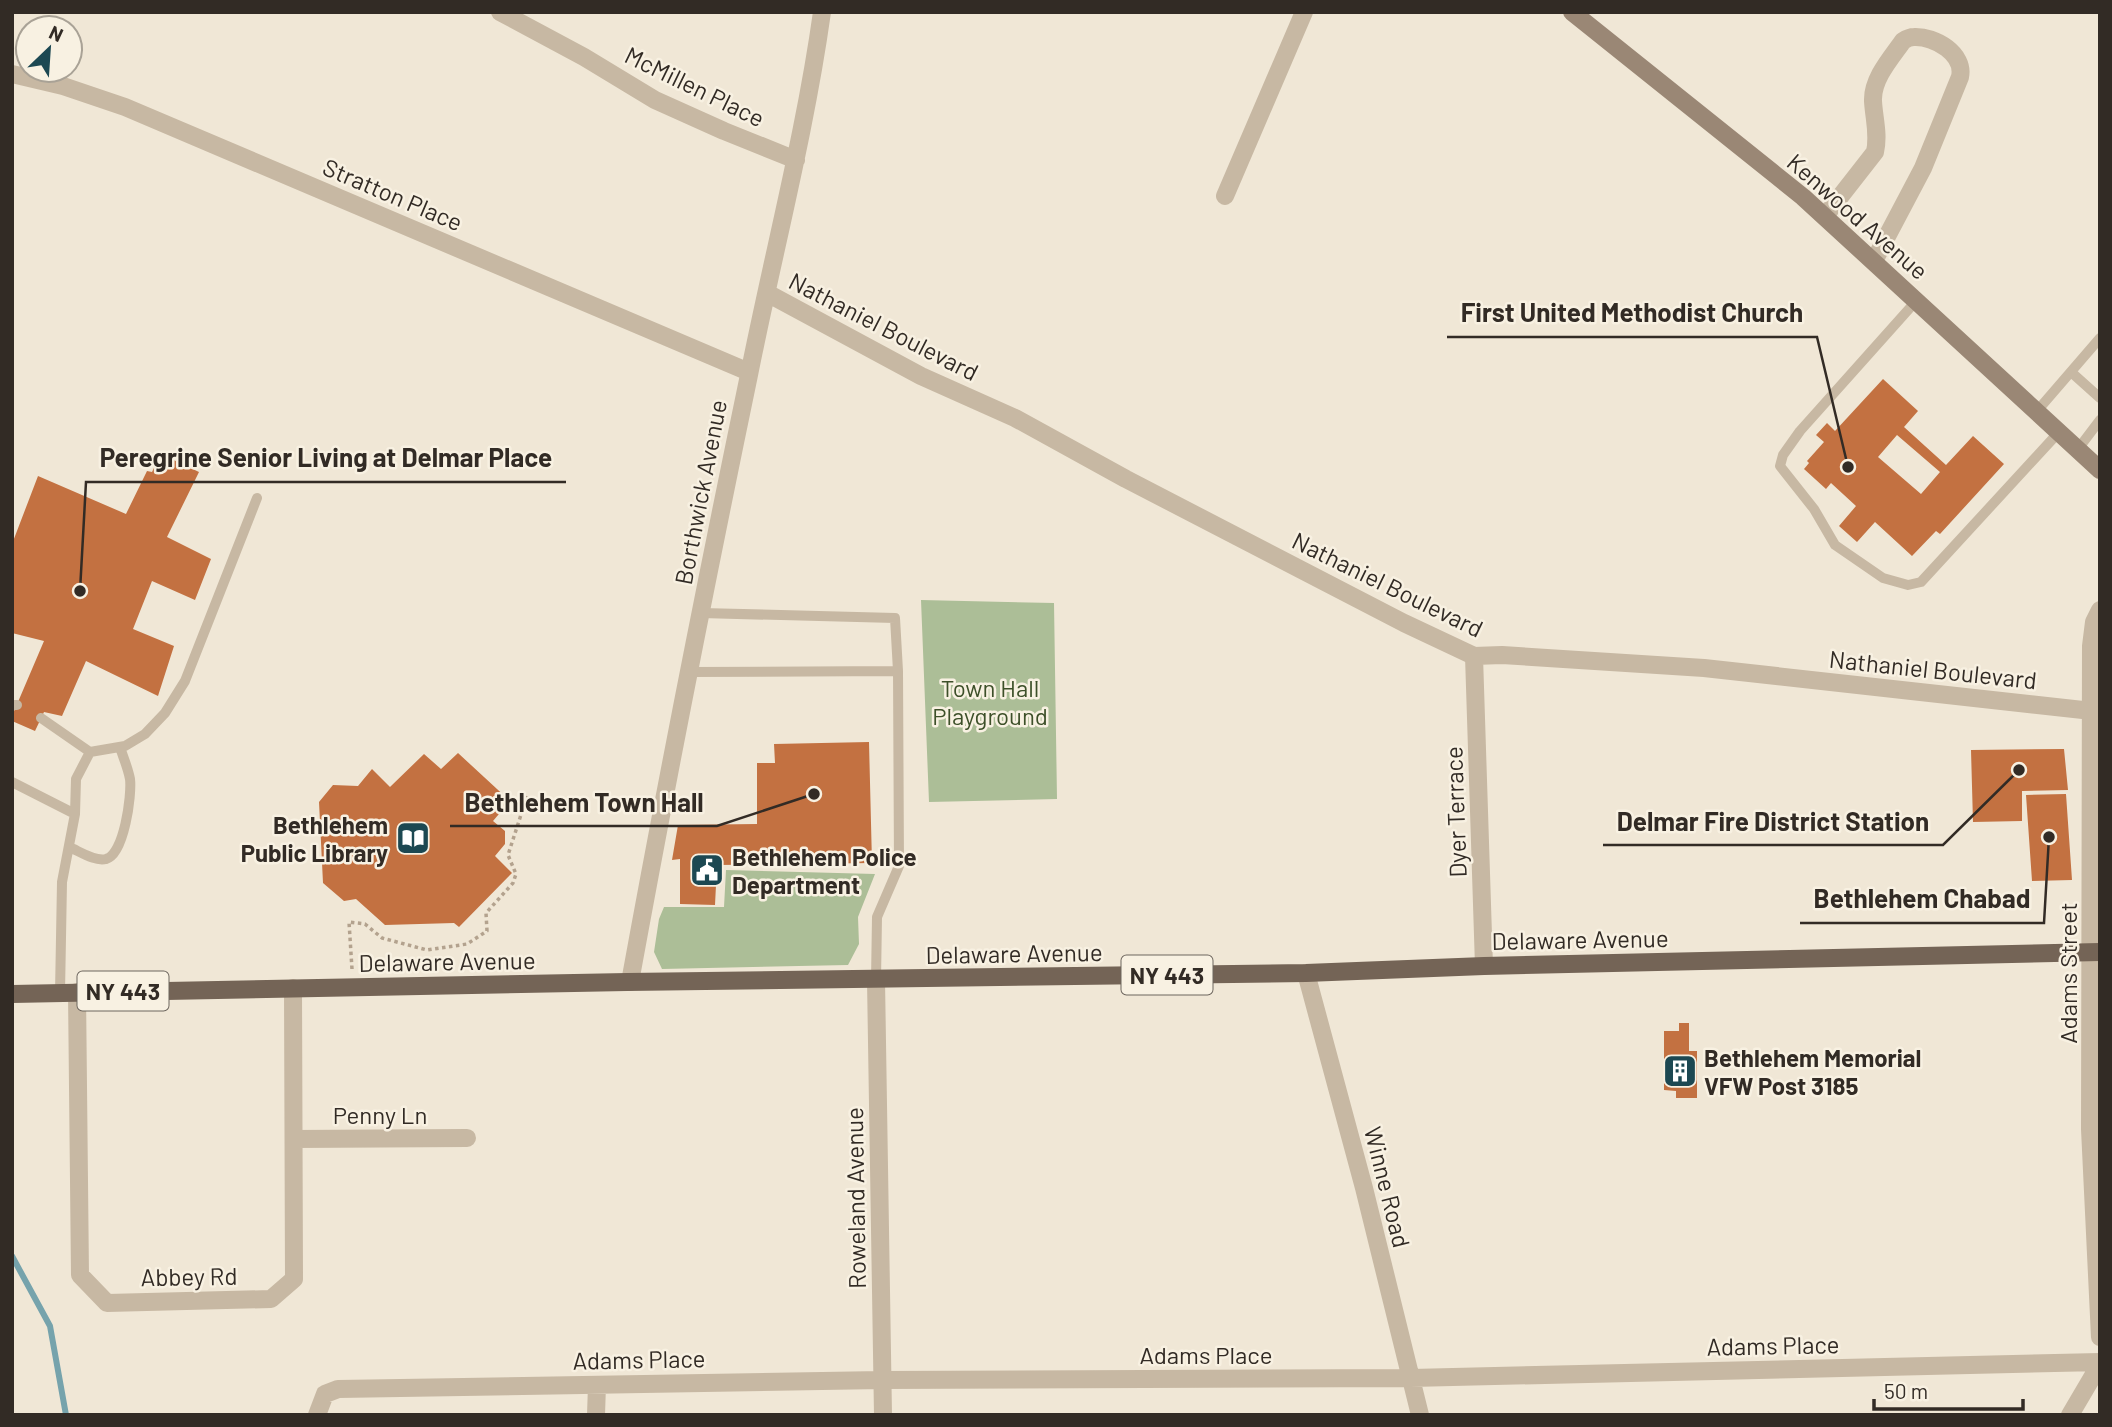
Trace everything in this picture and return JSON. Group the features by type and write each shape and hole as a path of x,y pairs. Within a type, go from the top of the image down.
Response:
{"main road":[{"name":"Kenwood Avenue","path":"1573,12 1825,216 2100,470"},
{"name":"Delaware Avenue","path":"12,994 1306,973 1484,966 2096,952"}],"street":[{"name":"McMillen Place","path":"500,12 584,57 655,100 796,160"},
{"name":"Borthwick Avenue","path":"630,982 749,372 796,160 822,12"},
{"path":"1225,196 1304,12"},
{"path":"1825,216 1875,152 1878,139 1873,98 1876,84 1903,41 1914,37 1933,41 1950,50 1956,55 1962,69 1961,77 1923,168 1874,261"},
{"name":"Stratton Place","path":"12,74 63,86 124,107 749,372"},
{"name":"Nathaniel Boulevard","path":"766,293 921,376 1015,418 1138,486 1404,623 1474,656 1502,655 1704,668 2092,711"},
{"name":"Adams Street","path":"2100,610 2094,622 2091,646 2096,952 2090,1129 2096,1185 2100,1337"},
{"name":"Dyer Terrace","path":"1474,656 1484,966"},
{"name":"Winne Road","path":"1306,973 1364,1188 1420,1415"},
{"name":"Roweland Avenue","path":"876,980 883,1415"},
{"name":"Abbey Rd","path":"68,993 80,1275 107,1303 271,1299 295,1279 293,988"},
{"name":"Penny Ln","path":"294,1139 467,1138"},
{"path":"2070,1415 2100,1363"},
{"name":"Adams Place","path":"318,1409 325,1394 338,1389 882,1380 1411,1378 2100,1363"},
{"path":"597,1385 597,1415"}],"lane":[{"path":"1917,300 1800,431 1783,455 1780,466 1814,509 1835,545 1883,578 1908,585 1920,582 2059,432"},
{"path":"2037,411 2100,338"},
{"path":"2071,372 2100,398"},
{"path":"2078,449 2100,420"},
{"path":"41,718 90,752 120,747 145,734 165,713 185,681 257,499"},
{"path":"701,613 895,618 898,671 899,866 877,917 876,980"},
{"path":"689,671 898,671"},
{"path":"69,847 100,860 109,859 116,853 130,805 130,777 120,747"},
{"path":"68,993 62,882 75,814 76,779 90,752"},
{"path":"12,782 75,814"}],"path":[{"path":"352,969 349,922 365,924 382,938 427,950 467,944 487,931 486,913 513,883 516,874 508,855 528,793"}],"green space":[{"name":"Town Hall Playground","path":"921,600 1054,603 1057,799 929,802"},
{"path":"726,870 875,874 858,917 859,944 848,965 662,969 654,952 659,919 664,907 724,907"}],"building":[{"path":"1883,379 1918,411 1904,427 1946,465 1973,436 2004,464 1940,534 1936,531 1912,556 1875,522 1857,542 1839,526 1856,506 1831,483 1826,489 1804,469 1809,463 1807,461 1824,442 1816,435 1827,423 1835,431","holes":["1897,435 1940,472 1921,494 1878,457"]},
{"path":"161,454 199,472 167,537 211,559 195,600 152,581 133,629 174,646 158,696 86,661 62,716 44,712 35,731 12,721 44,641 12,633 12,544 38,476 126,514 147,471 152,472"},
{"path":"869,742 872,863 717,865 715,905 680,904 680,859 672,860 678,825 757,824 757,763 775,763 774,744"},
{"path":"2064,749 2068,790 2022,791 2022,821 1973,822 1971,750"},
{"name":"Bethlehem Public Library","path":"458,753 510,801 493,821 505,831 505,844 495,856 512,873 459,927 454,923 385,925 356,899 344,901 323,883 319,802 333,785 358,786 372,769 390,787 424,754 441,769"},
{"path":"2066,794 2072,880 2032,881 2026,795"},
{"name":"Bethlehem Memorial VFW Post 3185","path":"1679,1023 1689,1023 1689,1051 1697,1051 1697,1098 1676,1098 1676,1091 1664,1090 1664,1031 1679,1031"}],"waterway":[{"path":"12,1256 50,1326 66,1415"}],"place":[{"name":"First United Methodist Church","path":"1848,467"},
{"name":"Peregrine Senior Living at Delmar Place","path":"80,591"},
{"name":"Delmar Fire District Station","path":"2019,770"},
{"name":"Bethlehem Town Hall","path":"814,794"},
{"name":"Bethlehem Chabad","path":"2049,837"},
{"name":"Bethlehem Public Library","path":"413,838"},
{"name":"Bethlehem Police Department","path":"707,870"},
{"name":"Bethlehem Memorial VFW Post 3185","path":"1680,1071"}]}
